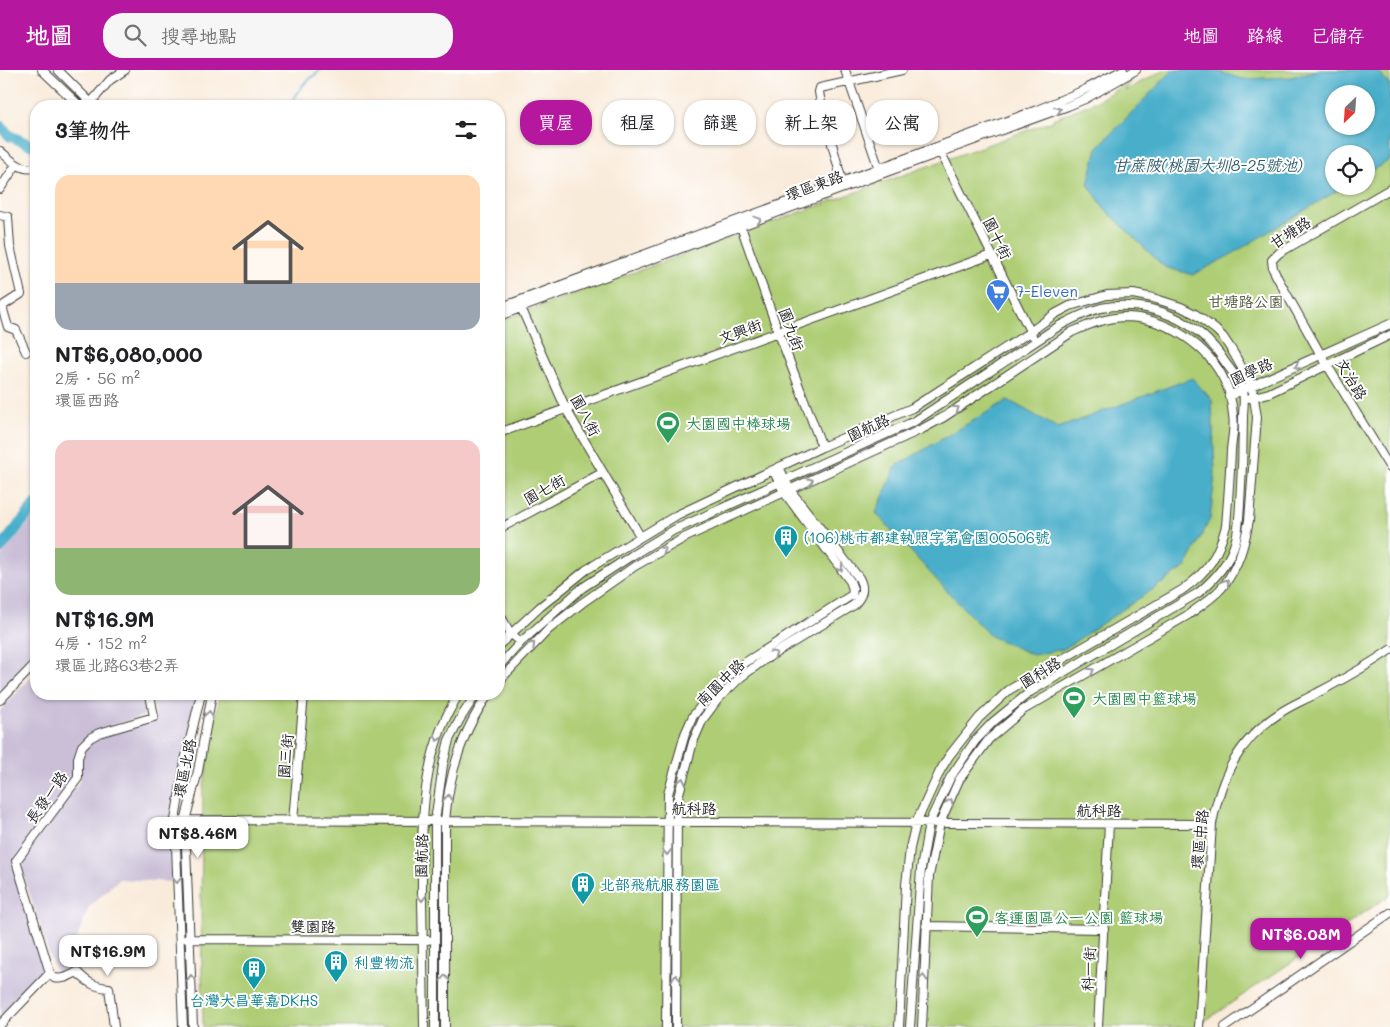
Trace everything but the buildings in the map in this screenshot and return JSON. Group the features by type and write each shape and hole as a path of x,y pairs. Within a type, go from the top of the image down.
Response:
{"street":[{"path":"42,70 74,100"},
{"path":"58,70 86,100"},
{"path":"95,100 110,80 125,70"},
{"path":"845,70 880,171"},
{"path":"842,181 819,92 820,88 902,70"},
{"name":"環區東路","path":"940,150 1082,91 1124,70"},
{"name":"環區東路","path":"505,313 520,305 880,171 1068,106 1136,70"},
{"path":"0,150 16,165 30,168"},
{"name":"園十街","path":"940,150 1030,332 1037,341"},
{"path":"0,189 16,165"},
{"name":"環區東路","path":"739,223 842,181 880,171"},
{"name":"甘塘路","path":"1321,355 1277,277 1273,269 1272,260 1279,253 1390,189"},
{"path":"0,215 8,217 10,246 22,294 4,305 3,310 8,327 16,330 26,352"},
{"name":"園九街","path":"739,223 822,447"},
{"name":"文興街","path":"505,431 991,255"},
{"path":"505,638 540,606 586,570 640,536 677,515 776,468 912,408 1063,310 1089,299 1107,295 1133,294 1167,301 1195,314 1224,337 1252,386 1256,417 1251,496 1246,534 1239,559 1224,585 1188,615 1023,710 989,739 959,780 940,823 929,876 922,1027"},
{"name":"環區東路","path":"505,307 520,305"},
{"name":"園八街","path":"520,305 566,409 640,536"},
{"name":"園航路","path":"505,659 521,642 582,588 674,530 915,421 1080,315 1101,308 1125,306 1149,308 1170,315 1190,325 1210,341 1222,356 1243,390"},
{"path":"505,675 549,629 594,594 635,566 684,538 922,429 944,417 1072,332 1092,323 1126,317 1146,319 1180,333 1210,359 1226,382 1234,416 1226,526 1222,543 1214,559 1196,580 1182,590 1009,690 978,718 949,756 916,823 910,848 906,886 899,1027"},
{"name":"園學路","path":"1229,396 1390,324"},
{"name":"園學路","path":"1229,396 1243,400 1270,393 1390,335"},
{"name":"文治路","path":"1321,355 1390,468"},
{"name":"園科路","path":"910,1027 921,869 929,823 950,778 975,741 993,722 1030,692 1198,594 1221,571 1234,546 1238,530 1244,461 1243,390"},
{"name":"南園中路","path":"666,1027 668,794 679,752 693,716 709,696 738,667 852,595 853,589 850,581 787,491 776,468"},
{"name":"園七街","path":"505,526 602,473"},
{"name":"南園中路","path":"676,1027 678,800 693,742 703,719 718,699 741,678 764,660 854,605 863,591 859,578 787,491"},
{"path":"505,624 510,633 521,642"},
{"name":"環區中路","path":"1199,1027 1212,824 1218,796 1235,756 1266,722 1390,650"},
{"path":"0,700 30,668"},
{"name":"長發一路","path":"50,973 16,861 78,778 78,758 82,746 99,733 154,716 151,700"},
{"name":"環區北路","path":"183,1027 176,820 186,756 200,700"},
{"name":"環區北路","path":"193,1027 185,821 198,771 211,700"},
{"name":"園三街","path":"293,821 303,700"},
{"path":"424,1027 424,799 430,763 445,721 456,700"},
{"name":"園航路","path":"435,1027 435,821 443,764 449,740 472,700"},
{"path":"445,1027 445,821 449,789 458,754 470,723 485,700"},
{"name":"航科路","path":"176,820 1212,824"},
{"name":"科一街","path":"1098,1027 1109,824"},
{"path":"1225,1027 1390,913"},
{"path":"926,926 1104,929"},
{"name":"雙園路","path":"180,939 445,940"},
{"path":"0,1026 50,973 54,978 58,979 66,978 77,972 90,984 108,988 114,1027"}],"shaded area":[{"path":"30,521 30,666 0,695 0,558"},
{"path":"30,678 30,700 147,700 150,714 100,729 80,742 75,756 74,778 13,862 47,971 0,1017 0,711"},
{"path":"152,700 197,700 170,823 172,882 119,879 89,907 63,972 55,972 19,862 79,782 81,757 85,747 101,735 156,719"}],"green space":[{"name":"甘塘路公園","path":"1163,70 1390,70 1390,895 1196,1027 203,1027 201,901 203,791 219,700 505,700 505,319 1053,121 1053,119 1097,101 1133,79 1125,91"}],"water":[{"name":"甘蔗陂(桃園大圳8-25號池)","path":"1173,70 1213,70 1242,79 1290,77 1319,70 1378,70 1390,86 1390,160 1375,169 1375,145 1325,145 1325,195 1330,195 1232,254 1193,275 1164,267 1104,208 1088,184 1097,148"},
{"path":"1192,378 1212,400 1215,475 1210,519 1186,567 1064,649 1033,655 990,636 876,513 896,466 1008,400 1058,428"}],"waterway":[{"path":"293,100 303,85 320,70"},
{"path":"0,126 10,136 30,144"},
{"path":"0,549 30,512"}],"place":[{"name":"7-Eleven","path":"998,312"},
{"name":"大園國中棒球場","path":"668,444"},
{"name":"(106)桃市都建執照字第會園00506號","path":"786,558"},
{"name":"大園國中籃球場","path":"1074,719"},
{"name":"北部飛航服務園區","path":"583,905"},
{"name":"客運園區公一公園 籃球場","path":"977,938"},
{"name":"利豐物流","path":"336,983"},
{"name":"台灣大昌華嘉DKHS","path":"254,990"}]}
